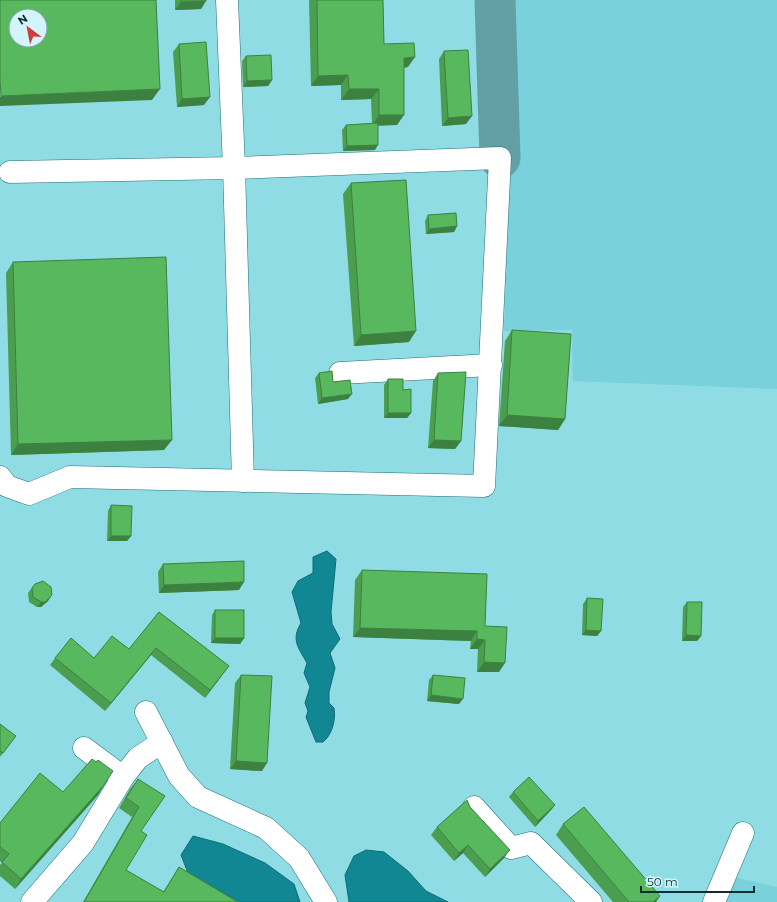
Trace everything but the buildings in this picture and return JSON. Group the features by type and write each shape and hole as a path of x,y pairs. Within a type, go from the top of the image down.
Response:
{"lane":[{"path":"227,0 234,168 243,481"},
{"path":"0,477 7,486 29,494 70,478 484,486 500,158 234,168 10,172"},
{"path":"340,372 491,365"},
{"path":"146,712 179,776 198,797 266,828 298,858 326,902"},
{"path":"32,902 83,843 123,777 138,758 162,742"},
{"path":"84,748 123,777"},
{"path":"474,807 511,848 531,842 591,902"},
{"path":"714,902 743,833"}],"shaded area":[{"path":"509,0 777,0 777,389 573,381 572,330 504,331 511,92"},
{"path":"327,551 336,559 331,612 332,624 340,639 330,653 335,668 329,692 329,703 334,708 334,722 326,739 323,742 316,742 306,717 308,711 305,703 310,687 304,673 307,663 296,639 296,634 301,623 292,592 298,581 313,573 313,557"},
{"path":"193,836 223,844 265,863 294,884 300,902 240,902 188,873 181,855"},
{"path":"366,850 384,852 408,871 426,891 448,902 349,902 345,875 354,856"},
{"path":"730,876 777,887 777,902 719,902"}],"taxiway":[{"path":"495,0 500,158"}]}
